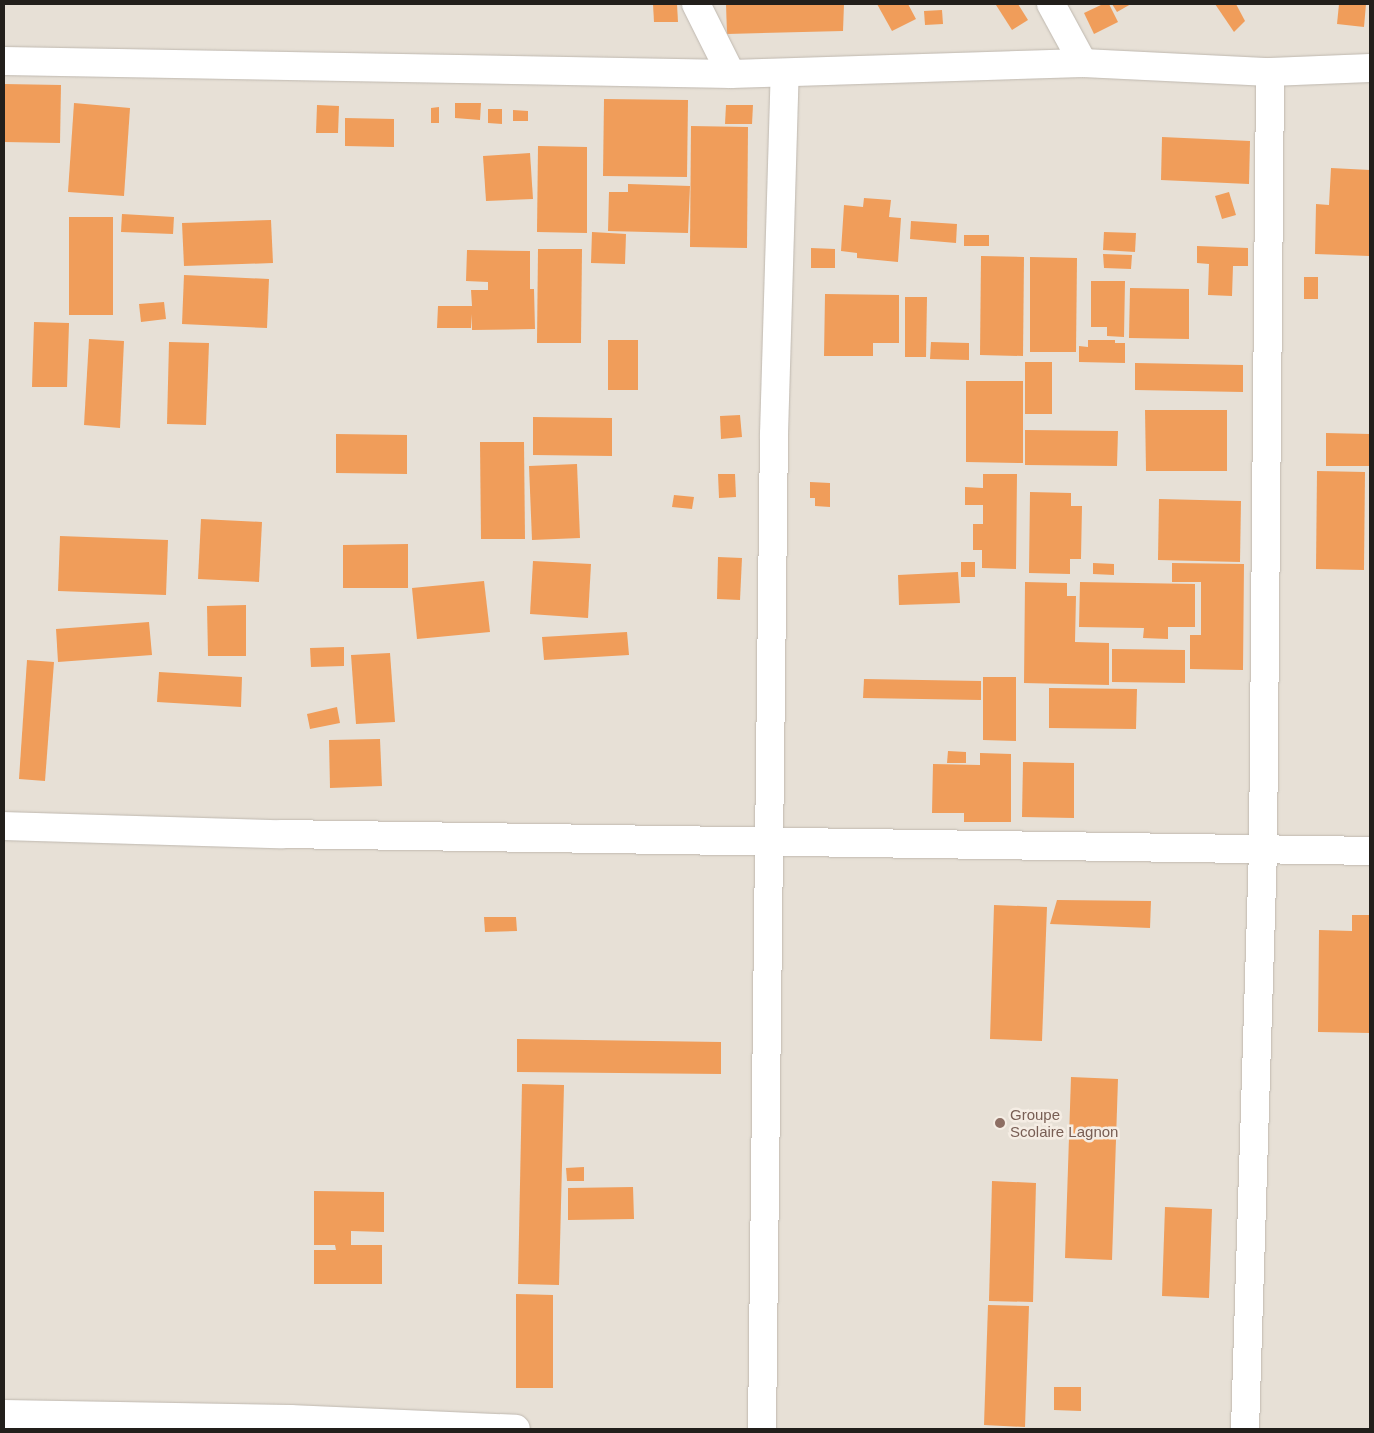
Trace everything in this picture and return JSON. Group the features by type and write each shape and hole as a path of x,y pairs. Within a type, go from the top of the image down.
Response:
{"street":[{"path":"696,4 731,74"},
{"path":"1051,4 1083,63"},
{"path":"4,61 731,74 1083,63 1270,72 1370,68"},
{"path":"1245,1429 1263,850 1270,72"},
{"path":"762,1429 774,434 785,73"},
{"path":"4,826 281,834 1370,851"},
{"path":"4,1414 290,1419 516,1429"}],"building":[{"path":"653,4 677,4 678,22 654,22"},
{"path":"726,4 844,4 843,31 727,34"},
{"path":"877,4 908,4 916,19 892,31"},
{"path":"1018,4 1028,20 1012,30 996,5"},
{"path":"1103,4 1109,4 1118,22 1094,34 1084,13"},
{"path":"1112,4 1131,4 1117,12"},
{"path":"1215,4 1236,4 1245,21 1234,32"},
{"path":"1339,4 1366,4 1364,27 1337,24"},
{"path":"942,10 943,24 925,25 924,11"},
{"path":"4,84 61,85 60,143 4,142"},
{"path":"604,99 688,100 687,177 603,176"},
{"path":"74,103 130,108 124,196 68,192"},
{"path":"455,103 481,103 480,120 455,118"},
{"path":"317,105 339,106 338,133 316,133"},
{"path":"726,105 753,105 752,124 725,124"},
{"path":"439,107 439,123 431,123 431,108"},
{"path":"488,109 502,109 502,124 488,123"},
{"path":"513,110 528,111 528,121 513,121"},
{"path":"345,118 394,119 394,147 345,146"},
{"path":"691,126 748,127 747,248 690,247"},
{"path":"1162,137 1250,141 1249,184 1161,180"},
{"path":"538,146 587,147 587,233 537,232"},
{"path":"530,153 533,199 486,201 483,156"},
{"path":"1331,168 1370,170 1369,256 1315,254 1316,204 1329,205"},
{"path":"628,184 690,186 688,233 608,231 609,192 628,192"},
{"path":"1229,192 1236,215 1222,219 1215,196"},
{"path":"864,198 891,200 889,217 901,218 898,262 857,258 857,253 841,251 844,205 863,207"},
{"path":"122,214 174,217 173,234 121,232"},
{"path":"69,217 113,217 113,315 69,315"},
{"path":"271,220 273,263 184,266 182,223"},
{"path":"911,221 957,224 956,243 910,239"},
{"path":"592,232 626,234 625,264 591,263"},
{"path":"1104,232 1136,233 1135,252 1103,250"},
{"path":"964,235 989,235 989,246 964,246"},
{"path":"1197,246 1248,248 1248,266 1233,266 1232,296 1208,295 1209,264 1197,263"},
{"path":"811,248 835,249 835,268 811,268"},
{"path":"538,249 582,249 581,343 537,343"},
{"path":"467,250 530,251 530,289 534,289 535,329 472,330 472,314 471,328 437,328 438,306 472,306 471,290 488,290 488,282 466,281"},
{"path":"1103,254 1132,255 1131,269 1104,268"},
{"path":"981,256 1024,257 1023,356 980,355"},
{"path":"1030,257 1077,258 1076,352 1030,352"},
{"path":"184,275 269,279 267,328 182,324"},
{"path":"1304,277 1318,277 1318,299 1304,299"},
{"path":"1091,281 1125,281 1124,337 1107,336 1107,327 1091,327"},
{"path":"1130,288 1189,289 1189,339 1129,338"},
{"path":"825,294 899,295 899,343 873,343 873,356 824,356"},
{"path":"905,297 927,297 926,357 905,357"},
{"path":"164,302 166,319 141,322 139,304"},
{"path":"34,322 69,323 67,387 32,387"},
{"path":"89,339 124,341 120,428 84,425"},
{"path":"608,340 638,340 638,390 608,390"},
{"path":"1088,340 1115,340 1115,343 1125,343 1125,363 1079,362 1079,346 1088,347"},
{"path":"169,342 209,343 206,425 167,424"},
{"path":"931,342 969,343 969,360 930,359"},
{"path":"1025,362 1052,362 1052,414 1025,414"},
{"path":"1135,363 1243,365 1243,392 1135,390"},
{"path":"966,381 1023,381 1023,463 966,462"},
{"path":"1145,410 1227,410 1227,471 1146,471"},
{"path":"740,415 742,437 721,439 720,416"},
{"path":"533,417 612,418 612,456 533,455"},
{"path":"1025,430 1118,431 1117,466 1025,465"},
{"path":"1326,433 1370,434 1370,466 1326,466"},
{"path":"336,434 407,435 407,474 336,473"},
{"path":"480,442 524,442 525,539 481,539"},
{"path":"577,464 580,538 532,540 529,466"},
{"path":"1317,471 1365,472 1364,570 1316,569"},
{"path":"718,474 735,474 736,497 719,498"},
{"path":"983,474 1017,474 1016,569 982,568 982,550 973,550 973,524 983,524 983,505 965,505 965,487 983,488"},
{"path":"810,482 830,483 830,507 815,506 815,498 810,498"},
{"path":"1030,492 1071,493 1071,506 1082,506 1081,559 1070,559 1070,574 1029,573"},
{"path":"674,495 694,497 692,509 672,507"},
{"path":"1159,499 1241,501 1240,562 1158,560"},
{"path":"201,519 262,522 259,582 198,579"},
{"path":"60,536 168,540 166,595 58,591"},
{"path":"408,544 408,588 343,588 343,545"},
{"path":"718,557 742,558 740,600 717,599"},
{"path":"533,561 591,564 588,618 530,614"},
{"path":"961,562 975,562 975,577 961,577"},
{"path":"1093,563 1114,564 1114,575 1093,574"},
{"path":"1172,563 1244,564 1243,670 1190,669 1190,635 1201,635 1201,582 1172,582"},
{"path":"958,572 960,603 899,605 898,575"},
{"path":"484,581 490,632 417,639 412,588"},
{"path":"1025,582 1067,583 1067,596 1076,596 1075,642 1109,643 1109,685 1024,683"},
{"path":"1080,582 1195,584 1195,627 1168,627 1168,639 1143,638 1144,628 1079,627"},
{"path":"246,605 246,656 208,656 207,606"},
{"path":"149,622 152,655 58,662 56,629"},
{"path":"627,632 629,655 544,660 542,637"},
{"path":"344,647 344,666 311,667 310,648"},
{"path":"1112,649 1185,650 1185,683 1112,682"},
{"path":"390,653 395,722 356,724 351,655"},
{"path":"27,660 54,662 45,781 19,779"},
{"path":"159,672 242,677 241,707 157,702"},
{"path":"983,677 1016,677 1016,741 983,740"},
{"path":"864,679 981,681 981,700 863,698"},
{"path":"1049,688 1137,689 1136,729 1049,728"},
{"path":"337,707 340,723 310,729 307,714"},
{"path":"380,739 382,786 330,788 329,740"},
{"path":"948,751 966,752 966,763 947,763"},
{"path":"980,753 1011,754 1011,822 964,822 964,813 932,813 933,764 980,765"},
{"path":"1023,762 1074,763 1074,818 1022,817"},
{"path":"1057,900 1151,901 1150,928 1050,924"},
{"path":"994,905 1047,907 1042,1041 990,1039"},
{"path":"1352,915 1370,915 1370,1033 1318,1032 1319,930 1352,931"},
{"path":"484,917 516,917 517,931 485,932"},
{"path":"517,1039 721,1042 721,1074 517,1072"},
{"path":"1071,1077 1118,1079 1112,1260 1065,1258"},
{"path":"522,1084 564,1085 559,1285 518,1284"},
{"path":"584,1167 584,1181 567,1181 566,1168"},
{"path":"992,1181 1036,1183 1033,1302 989,1301"},
{"path":"633,1187 634,1219 568,1220 568,1188"},
{"path":"314,1191 384,1192 384,1232 351,1231 351,1245 382,1245 382,1284 314,1284 314,1250 336,1250 335,1245 314,1245"},
{"path":"1165,1207 1212,1209 1209,1298 1162,1296"},
{"path":"516,1294 553,1295 553,1388 516,1388"},
{"path":"988,1305 1029,1306 1025,1427 984,1425"},
{"path":"1054,1387 1081,1387 1081,1411 1054,1410"}],"place":[{"name":"Groupe Scolaire Lagnon","path":"1000,1123"}]}
